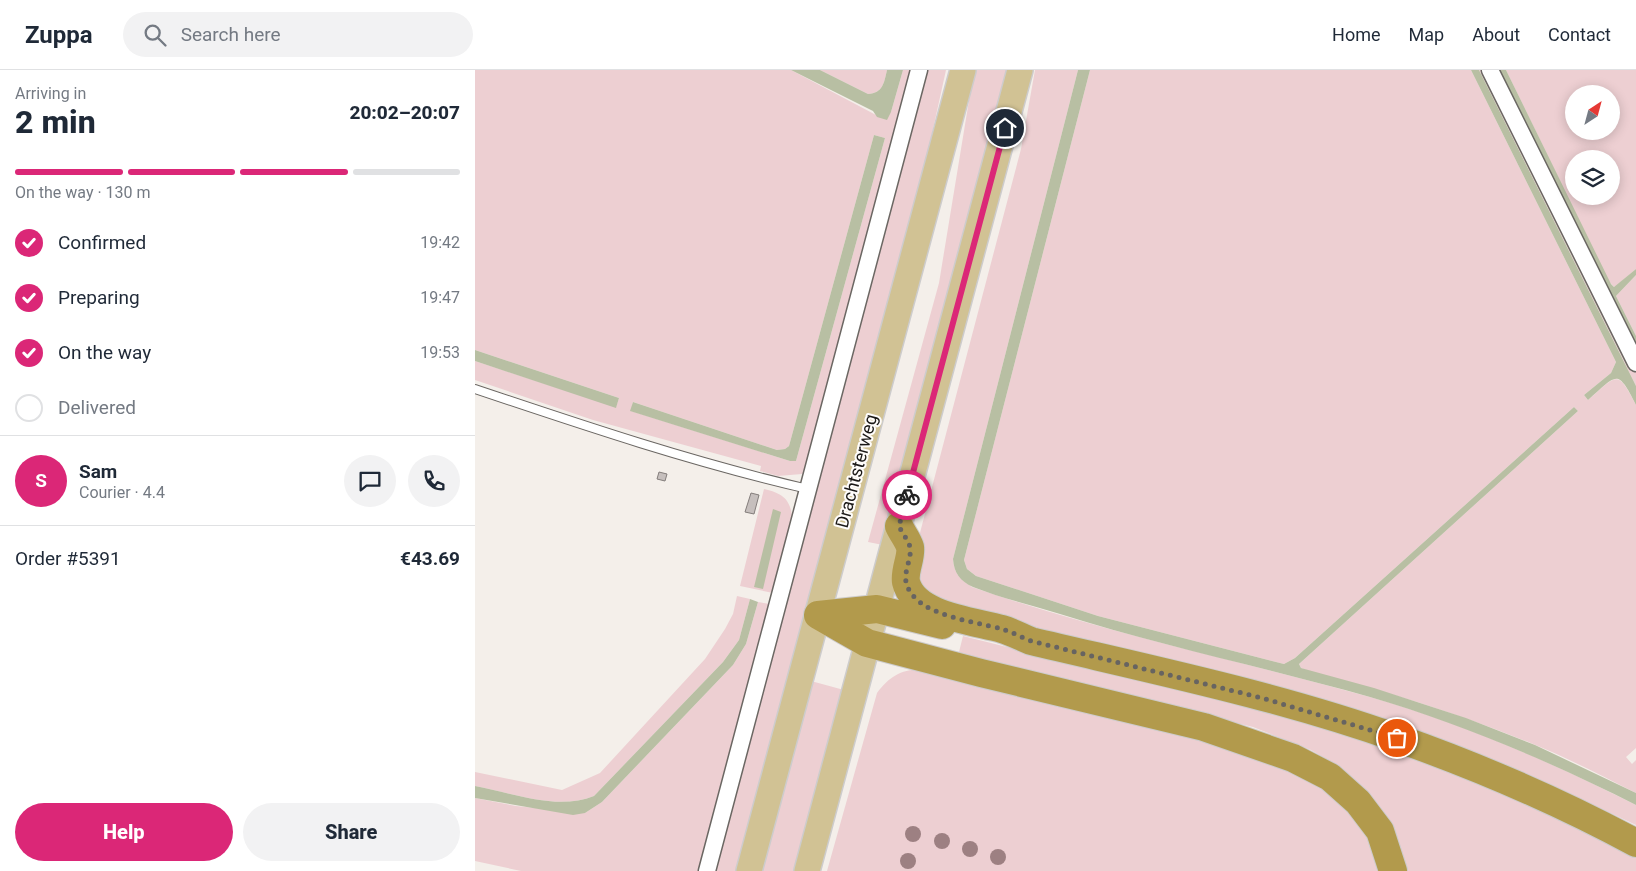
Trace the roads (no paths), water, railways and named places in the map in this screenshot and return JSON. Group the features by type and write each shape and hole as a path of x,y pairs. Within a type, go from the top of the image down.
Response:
{"highway":[{"path":"899,526 910,548 906,566 906,582 918,601 943,614 1005,630 1031,641 1262,698 1397,738 1536,795 1636,843"},
{"path":"818,615 877,609 1002,640 1031,641"},
{"path":"818,615 867,644 1204,727 1293,758 1330,777 1359,802 1380,831 1393,871"}],"main road":[{"name":"Drachtsterweg","path":"749,871 963,70"},
{"path":"807,871 1020,70"}],"street":[{"path":"707,871 919,70"},
{"path":"1490,70 1636,363"}],"lane":[{"path":"475,389 593,428 731,470 808,489"}]}
